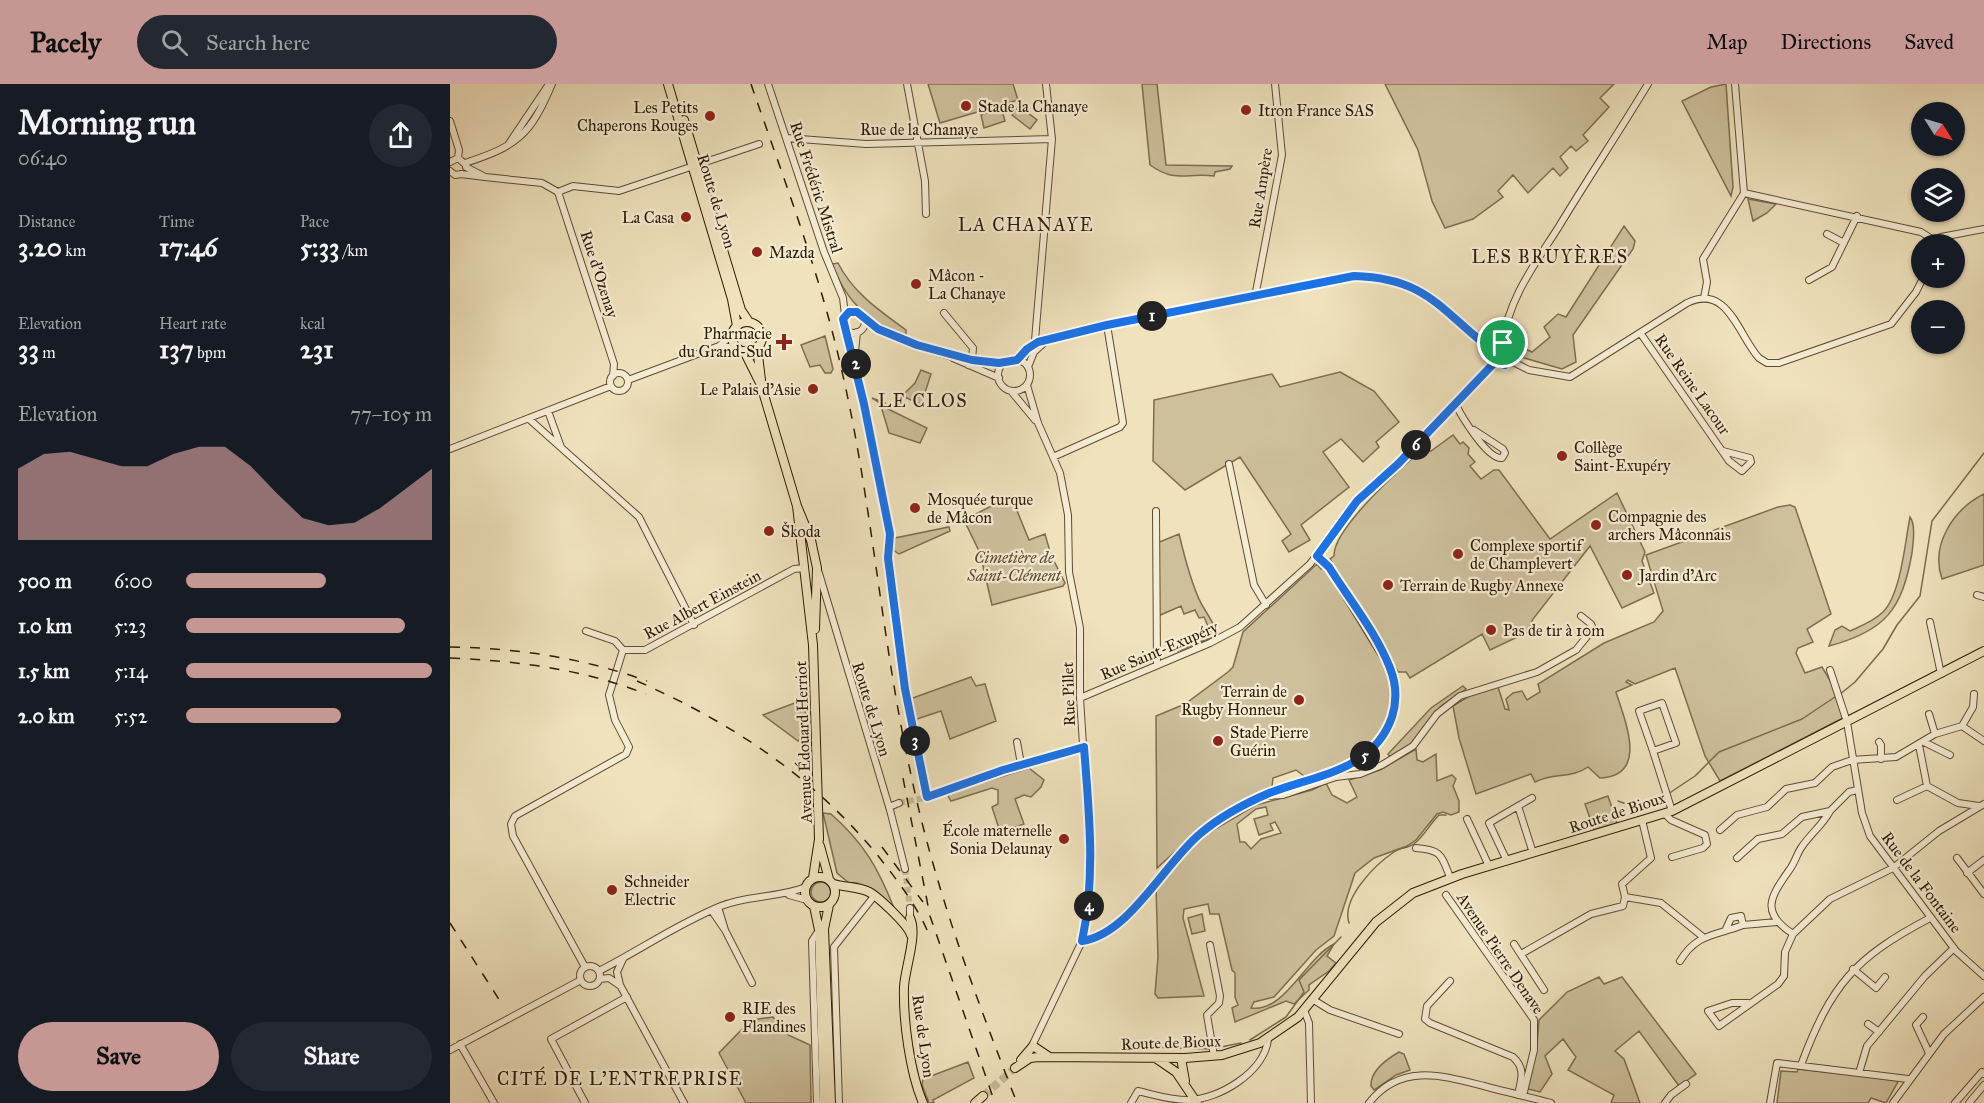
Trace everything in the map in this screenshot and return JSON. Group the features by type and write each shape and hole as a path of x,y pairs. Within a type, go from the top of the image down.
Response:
{"main road":[{"name":"Route de Lyon","path":"668,84 741,310 749,322"},
{"name":"Route de Lyon","path":"674,84 732,299 737,326"},
{"path":"761,385 732,335 737,326 749,322 758,328 761,334 757,347 761,385 797,506"},
{"path":"740,350 757,347"},
{"name":"Avenue Édouard Herriot","path":"797,506 813,645 819,839 813,879"},
{"name":"Avenue Édouard Herriot","path":"797,506 811,540 817,568 817,605 813,645"},
{"name":"Route de Bioux","path":"1036,1053 1156,1058 1197,1057 1214,1051 1235,1052 1268,1039 1304,1010 1387,911 1413,892 1450,877 1668,812 1984,651"},
{"name":"Avenue Édouard Herriot","path":"819,839 831,881"},
{"path":"830,904 822,907 814,906 807,900 806,887 813,879 821,876 850,889 865,890 875,895 910,930 911,937"},
{"path":"831,881 835,897"},
{"path":"831,1103 824,929 830,904 835,897 850,889"},
{"path":"814,906 819,930 824,1103"},
{"path":"888,909 910,918"},
{"path":"901,921 910,918"},
{"name":"Rue de Lyon","path":"910,918 911,937 904,998 915,1078 923,1103"},
{"path":"1185,1077 1197,1057"},
{"path":"1156,1058 1185,1077"},
{"path":"1176,1072 1180,1058"},
{"path":"1180,1058 1185,1077 1196,1101"},
{"path":"975,1103 983,1096"}],"street":[{"path":"461,174 465,165 506,148 523,136 551,84"},
{"name":"Rue Frédéric Mistral","path":"768,84 824,252 843,298 845,315"},
{"path":"906,84 925,181 926,213"},
{"path":"1034,352 1052,139 1046,84"},
{"name":"Rue Ampère","path":"1255,297 1282,155 1275,84"},
{"path":"1503,343 1504,330 1514,302 1539,256 1648,84"},
{"path":"1704,298 1707,282 1703,259 1744,193 1734,85"},
{"path":"450,121 459,150 458,158"},
{"name":"Rue de la Chanaye","path":"787,138 866,144 1052,139"},
{"path":"450,171 455,175 542,183 558,192 573,186 619,191 759,144"},
{"path":"450,162 458,158"},
{"path":"458,158 484,177"},
{"path":"477,173 478,158"},
{"name":"Rue d'Ozenay","path":"558,192 615,366 611,386"},
{"path":"1744,193 1857,216 1923,234"},
{"path":"1809,280 1831,268 1857,216"},
{"path":"1957,234 1984,229"},
{"path":"1827,234 1844,243"},
{"path":"970,362 1005,363 1017,360 1033,344 1107,325 1354,276 1389,279 1417,288 1430,296 1492,350"},
{"path":"1511,361 1529,370 1570,377 1687,303 1704,298 1716,300 1724,306 1756,354 1763,361 1772,364 1892,324 1918,288"},
{"name":"Rue Frédéric Mistral","path":"843,298 854,311"},
{"path":"1046,341 1034,352 1028,367 1030,378 1027,385 1017,390 1010,390 1004,387 999,378 970,362 878,329 864,319 860,313 854,311 845,315 844,326 848,331 854,358 890,534 888,558 905,689 925,798 1021,764 1084,747"},
{"path":"944,313 971,345 970,362"},
{"path":"854,358 859,331 864,319"},
{"path":"1053,457 1120,427 1123,423 1107,325"},
{"path":"848,331 878,329"},
{"name":"Rue Reine Lacour","path":"1641,334 1723,451"},
{"path":"614,376 625,377 719,346 732,335"},
{"path":"1503,343 1492,350 1491,357 1502,365 1511,361"},
{"path":"1503,343 1513,351 1511,361"},
{"path":"719,346 740,350"},
{"path":"1017,360 1028,367"},
{"name":"Rue Saint-Exupéry","path":"1080,698 1229,634 1266,605 1317,556 1357,501 1456,405 1495,362"},
{"path":"999,378 1000,368 1005,363"},
{"name":"Rue d'Ozenay","path":"615,366 625,377"},
{"path":"450,449 611,386 616,391 623,390 625,377"},
{"name":"Rue Pillet","path":"1027,385 1038,423 1060,473 1068,515 1069,574 1080,628 1080,698 1092,869 1090,898 1082,941 1039,1032 1036,1053"},
{"name":"Rue Pillet","path":"1010,390 1038,423"},
{"path":"1456,405 1485,448 1497,459 1504,456 1503,449 1474,430"},
{"path":"548,411 561,448"},
{"path":"529,419 619,496 639,517 694,625"},
{"path":"1485,448 1490,446 1490,441"},
{"path":"1229,464 1254,585 1266,605"},
{"path":"1156,511 1157,665"},
{"path":"1082,941 1093,939 1121,919 1201,833 1228,814 1265,795 1356,762 1379,742 1393,712 1395,688 1386,658 1329,567 1317,556"},
{"name":"Rue Albert Einstein","path":"623,650 645,650 794,569 805,568"},
{"name":"Route de Lyon","path":"817,568 889,807"},
{"name":"Route de Lyon","path":"817,605 826,609 831,619"},
{"path":"1265,795 1283,795 1336,777 1360,774 1382,765 1413,746 1437,714 1460,696 1538,672 1576,650 1593,629 1591,624 1581,616"},
{"path":"1930,622 1941,674"},
{"path":"585,967 513,836 511,824 515,816 523,810 626,754 629,747 615,720 609,695 623,650 615,641 586,631"},
{"name":"Rue de la Fontaine","path":"1830,670 1847,722 1857,790 1870,836 1954,948 1984,976"},
{"path":"1720,830 1737,814 1767,807 1786,789 1811,785 1825,771 1852,760 1896,757 1922,744 1935,734 1962,726 1973,706 1974,694"},
{"path":"1653,751 1676,743 1662,703 1639,711 1666,791 1668,812 1671,820 1705,835 1707,844 1703,848 1672,856"},
{"path":"1929,714 1935,734"},
{"path":"1962,726 1984,741"},
{"path":"1017,742 1021,764"},
{"path":"1879,742 1881,759"},
{"path":"1922,744 1950,755"},
{"path":"1922,744 1927,786"},
{"path":"1897,800 1927,786"},
{"path":"1927,786 1958,803 1982,805"},
{"path":"1793,934 1777,922 1771,908 1774,892 1802,846 1817,832 1830,811 1849,792 1857,790"},
{"path":"1506,861 1489,823 1532,798"},
{"path":"1958,803 1959,817"},
{"path":"899,804 889,807 905,869"},
{"path":"1748,1003 1732,1003 1708,1011 1719,1026 1748,1003 1778,984 1785,976 1785,952 1793,934 1830,899 1893,868 1959,817 1982,805"},
{"path":"1518,806 1533,853"},
{"path":"1737,858 1758,838 1782,834 1802,817 1830,811"},
{"path":"1467,819 1489,866"},
{"path":"1521,954 1591,914 1623,906 1625,897 1622,884 1651,858 1642,820"},
{"path":"1416,848 1435,850 1441,855 1450,877"},
{"path":"1957,858 1984,894"},
{"path":"1967,873 1984,860"},
{"path":"599,971 715,909 742,900 789,894 806,887"},
{"path":"789,894 807,900"},
{"path":"839,1103 834,947 875,895"},
{"name":"Avenue Pierre Denave","path":"1446,895 1534,1020 1534,1050 1520,1095"},
{"path":"1625,897 1660,903 1703,937"},
{"name":"Rue de Lyon","path":"910,908 910,918"},
{"path":"715,909 752,983"},
{"path":"1725,931 1731,918 1741,916 1743,925"},
{"path":"1801,1065 1826,1005 1853,969 1891,938 1930,918"},
{"path":"1680,961 1690,945 1703,937 1743,925 1777,922"},
{"path":"817,1103 812,940 819,930"},
{"path":"1514,944 1544,990"},
{"path":"1210,945 1220,996 1219,1003 1207,1015 1214,1051"},
{"path":"1859,1073 1863,1052 1925,976 1954,948"},
{"path":"624,957 617,972 620,985 684,1103"},
{"path":"581,980 581,972 585,967 594,966 599,971 600,979"},
{"path":"1853,969 1876,988 1885,977"},
{"path":"581,980 590,986 600,979 609,978 620,985"},
{"path":"450,1050 581,980"},
{"path":"1450,981 1427,1006 1425,1019 1513,1057 1521,1065 1523,1072 1520,1095"},
{"path":"585,1103 552,1041 554,1037 627,997"},
{"path":"1893,1103 1908,1079 1929,1053 1954,1024 1984,997"},
{"path":"1312,999 1330,1010 1399,1034"},
{"path":"1304,1010 1309,1023 1311,1103"},
{"path":"1923,1017 1916,1025 1929,1053"},
{"path":"1868,1024 1879,1032"},
{"path":"1131,1103 1138,1091 1159,1098 1196,1101 1233,1085 1261,1057 1268,1039"},
{"path":"460,1044 494,1103"},
{"path":"1770,1103 1777,1063 1908,1079"},
{"path":"1959,1101 1983,1071"},
{"path":"1369,1103 1391,1083 1421,1074 1446,1076 1551,1103"},
{"path":"1665,1103 1671,1095 1686,1084"},
{"path":"1969,1103 1984,1085"}],"green space":[{"name":"Stade la Chanaye","path":"928,84 1013,84 1018,100 940,123"},
{"path":"1142,84 1157,84 1166,165 1232,166 1230,169 1215,172 1214,176 1175,176 1159,171 1150,165"},
{"path":"1385,84 1614,84 1600,98 1609,107 1583,135 1588,141 1576,151 1571,146 1560,157 1568,168 1560,176 1553,168 1528,193 1513,175 1498,191 1503,197 1473,219 1445,228 1432,201 1418,150"},
{"path":"1726,84 1733,187 1731,196 1682,101 1711,87"},
{"path":"1019,106 1037,120 1030,129 1012,115"},
{"path":"1001,107 1005,121 984,128 981,115"},
{"path":"1748,199 1776,204 1767,213 1753,221"},
{"path":"1624,226 1635,241 1633,249 1573,335 1576,362 1562,369 1521,357 1519,346 1532,352 1550,337 1544,327 1558,314 1566,317"},
{"path":"838,263 859,292 906,330 906,336 875,321 852,301 832,264"},
{"path":"825,336 833,369 831,373 825,373 820,365 810,367 801,345"},
{"path":"921,370 931,374 921,405 905,397 905,393 915,383"},
{"path":"1340,372 1374,391 1399,422 1376,442 1379,447 1363,462 1341,439 1323,452 1349,487 1301,525 1310,540 1289,552 1282,541 1291,534 1240,457 1185,490 1153,461 1154,400 1272,374 1280,387"},
{"path":"872,398 885,403 884,407 927,428 920,443 889,433 880,403"},
{"name":"Complexe sportif de Champlevert","path":"1453,435 1460,444 1463,442 1469,448 1468,454 1475,462 1470,466 1481,479 1494,470 1499,470 1550,539 1617,493 1645,552 1642,561 1654,593 1622,608 1590,546 1533,619 1528,632 1490,650 1482,634 1410,678 1406,672 1398,672 1330,559 1334,556 1344,530 1369,500 1422,449 1431,451"},
{"path":"1984,494 1984,565 1942,579 1939,553 1947,529 1963,509"},
{"name":"Cimetière de Saint-Clément","path":"1011,496 1029,540 1045,534 1051,555 1065,583 1063,586 992,605 980,553 964,520"},
{"path":"1790,505 1795,507 1831,614 1807,629 1813,642 1798,648 1796,653 1805,673 1822,667 1832,684 1843,718 1720,781 1705,756 1675,668 1635,684 1628,680 1626,682 1632,685 1616,692 1630,744 1625,768 1615,775 1600,778 1588,767 1575,773 1549,777 1535,782 1531,774 1476,794 1459,738 1453,706 1471,695 1498,687 1505,709 1509,710 1506,699 1513,693 1522,691 1527,700 1540,692 1538,684 1604,643 1654,622 1663,611 1646,555 1778,507"},
{"path":"1910,517 1914,529 1912,553 1903,589 1896,603 1878,625 1849,640 1829,646 1835,630 1842,626 1850,631 1872,621 1889,604 1898,581"},
{"path":"949,527 950,531 899,554 893,550 895,538"},
{"path":"1179,534 1197,594 1218,635 1178,651 1176,647 1211,633 1204,617 1199,618 1195,610 1184,614 1181,606 1158,616 1157,543"},
{"path":"1317,564 1321,569 1324,567 1386,668 1391,693 1390,706 1382,730 1367,750 1344,763 1304,776 1296,770 1273,778 1272,787 1210,820 1157,868 1156,716 1185,704 1228,672 1233,667 1243,632"},
{"path":"971,677 976,686 985,684 996,721 950,739 941,711 914,720 910,699"},
{"path":"1463,686 1466,689 1441,706 1411,745 1390,757 1388,754 1431,708"},
{"path":"805,699 806,733 798,741 763,715"},
{"path":"1416,749 1417,760 1423,762 1436,754 1437,781 1452,775 1456,779 1453,786 1459,801 1459,812 1451,815 1443,812 1437,814 1416,840 1407,846 1374,858 1355,873 1334,936 1316,950 1274,997 1254,1002 1251,1008 1263,1007 1274,1002 1314,960 1334,944 1327,956 1336,963 1329,971 1309,985 1309,990 1294,1004 1286,1001 1235,1022 1232,1008 1238,1005 1235,997 1235,973 1232,970 1219,914 1210,914 1208,904 1184,909 1183,918 1204,996 1158,998 1155,994 1158,957 1156,887 1195,843 1256,805 1312,790 1326,783 1332,795 1347,803 1357,797 1349,780 1380,770","holes":["1266,807 1268,815 1254,819 1259,835 1273,830 1270,824 1275,822 1281,833 1261,839 1251,849 1245,842 1240,842 1237,824 1256,809"]},
{"path":"1029,768 1044,780 1041,787 1031,797 1024,795 1015,799 1024,824 1000,832 992,807 998,804 998,790 992,788 951,801 947,794"},
{"path":"1608,796 1617,823 1594,830 1585,804"},
{"path":"823,813 831,814 853,835 876,868 894,908 868,887 849,883 837,873"},
{"path":"821,882 828,885 831,892 828,899 821,902 814,899 811,892 814,885"},
{"path":"1202,914 1205,931 1192,934 1188,918"},
{"path":"1599,977 1604,984 1622,977 1696,1074 1679,1086 1639,1031 1615,1051 1624,1059 1640,1103 1611,1103 1614,1095 1568,1070 1576,1057 1563,1039 1545,1056 1552,1074 1540,1092 1528,1089 1537,1046 1539,1020 1567,992"},
{"path":"773,1017 788,1035 810,1045 811,1103 746,1103 719,1053 751,1020"},
{"path":"1399,1052 1404,1054 1410,1070 1396,1075 1374,1090 1371,1081 1376,1070"},
{"path":"968,1062 974,1078 933,1100 934,1103 929,1103 922,1085 923,1079"},
{"path":"1798,1069 1899,1080 1886,1103 1871,1098 1868,1103 1777,1103 1781,1071 1797,1072"}],"waterway":[{"path":"1839,695 1855,682 1883,649 1897,625 1920,596 1932,521 1984,453"},
{"path":"1668,794 1695,776 1719,752 1802,719 1835,697"},
{"path":"1618,801 1632,806 1663,796"},
{"path":"1349,923 1350,903 1370,873 1396,850 1415,843 1439,815 1446,815"},
{"path":"1250,1040 1286,1017 1304,992 1299,980 1341,937"},
{"path":"1216,1048 1241,1043"},
{"path":"1150,1047 1211,1049"}],"tunnel":[{"path":"899,803 924,798"},
{"path":"905,869 910,908"},
{"path":"983,1096 1015,1068"}],"railway":[{"path":"751,84 811,260 841,367 861,467 900,720 931,856 956,939 1017,1103"},
{"path":"450,647 525,652 574,660 647,681"},
{"path":"450,658 501,661 574,672 646,694"},
{"path":"637,681 672,697 738,734 769,754 827,801 879,857 911,901 927,930"},
{"path":"903,778 930,916 995,1103"},
{"path":"882,847 923,902"},
{"path":"450,923 500,1001"}],"place":[{"name":"Stade la Chanaye","path":"966,106"},
{"name":"Itron France SAS","path":"1246,110"},
{"name":"Les Petits Chaperons Rouges","path":"710,116"},
{"name":"La Casa","path":"686,217"},
{"name":"Mazda","path":"757,252"},
{"name":"Mâcon - La Chanaye","path":"916,284"},
{"name":"Pharmacie du Grand-Sud","path":"784,342"},
{"name":"Le Palais d'Asie","path":"813,389"},
{"name":"Collège Saint-Exupéry","path":"1562,456"},
{"name":"Mosquée turque de Mâcon","path":"915,508"},
{"name":"Compagnie des archers Mâconnais","path":"1596,525"},
{"name":"Škoda","path":"769,531"},
{"name":"Complexe sportif de Champlevert","path":"1458,554"},
{"name":"Jardin d'Arc","path":"1627,575"},
{"name":"Terrain de Rugby Annexe","path":"1388,585"},
{"name":"Pas de tir à 10m","path":"1491,630"},
{"name":"Terrain de Rugby Honneur","path":"1299,700"},
{"name":"Stade Pierre Guérin","path":"1218,741"},
{"name":"École maternelle Sonia Delaunay","path":"1064,839"},
{"name":"Schneider Electric","path":"612,890"},
{"name":"RIE des Flandines","path":"730,1017"}],"district":[{"name":"LA CHANAYE","path":"1026,225"},
{"name":"LES BRUYÈRES","path":"1550,257"},
{"name":"LE CLOS","path":"923,401"},
{"name":"CITÉ DE L'ENTREPRISE","path":"620,1079"}],"route":[{"path":"1354,276 1379,277 1417,288 1430,296 1492,350 1496,344 1503,343 1512,348 1514,354 1511,361 1505,365 1495,362 1398,464 1357,501 1317,556 1326,562 1386,658 1391,670 1395,688 1393,712 1383,736 1366,756 1344,768 1265,795 1228,814 1195,838 1158,881 1114,925 1093,939 1082,941 1090,898 1092,869 1084,747 1021,764 927,797 905,689 888,558 890,534 850,340 844,326 843,319 847,314 851,311 860,313 864,319 878,329 917,345 972,360 1005,363 1008,360 1017,360 1027,349 1038,342 1107,325 1354,276"}]}
